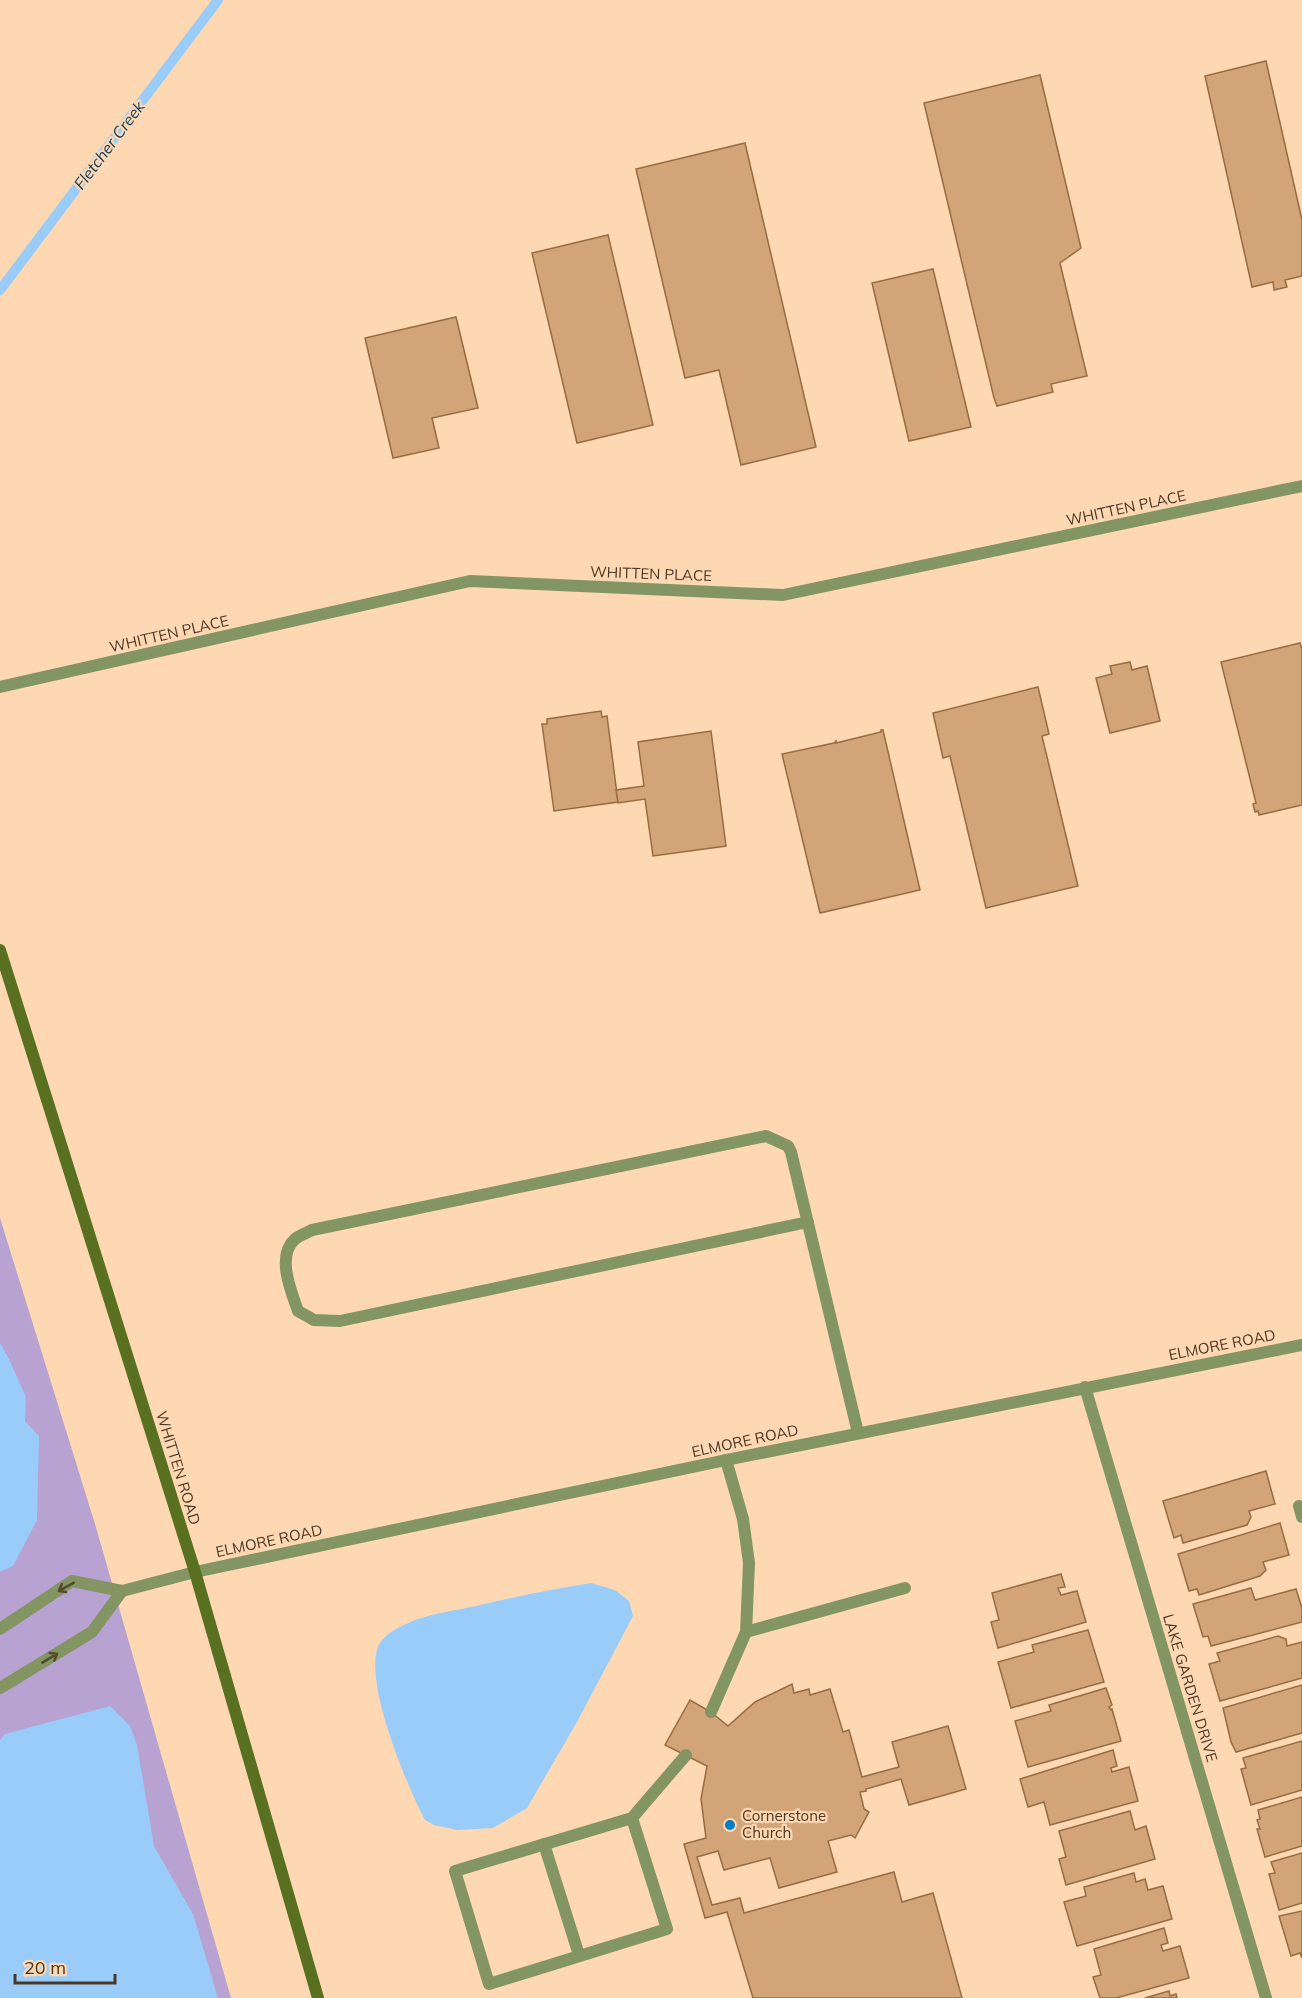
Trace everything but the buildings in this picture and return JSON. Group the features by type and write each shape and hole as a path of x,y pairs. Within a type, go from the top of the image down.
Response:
{"main road":[{"name":"WHITTEN ROAD","path":"0,950 195,1572 318,1998"}],"street":[{"name":"WHITTEN PLACE","path":"0,687 471,581 783,595 1302,486"},
{"path":"808,1222 340,1321 314,1320 298,1311 286,1268 288,1248 296,1238 312,1230 766,1136 788,1146 791,1152 808,1222 858,1433"},
{"name":"ELMORE ROAD","path":"122,1591 195,1572 726,1460 1302,1345"},
{"name":"LAKE GARDEN DRIVE","path":"1085,1387 1266,1998"},
{"path":"711,1712 746,1632 749,1563 743,1519 726,1460"},
{"path":"0,1629 72,1581 122,1591 92,1632 0,1688"},
{"path":"746,1632 905,1588"},
{"path":"633,1818 667,1929 489,1984 455,1871 633,1818 686,1755"},
{"path":"544,1844 579,1955"}],"shaded area":[{"path":"0,1218 95,1524 231,1998 0,1998"}],"water":[{"path":"0,1343 26,1397 25,1421 39,1436 37,1520 13,1566 0,1572"},
{"path":"591,1583 615,1590 629,1601 633,1616 578,1720 527,1808 493,1828 457,1830 434,1825 425,1820 398,1758 381,1705 375,1658 380,1643 397,1628 425,1617 533,1593"},
{"path":"110,1706 130,1726 137,1745 154,1846 193,1914 218,1998 0,1998 0,1740 5,1734"}],"waterway":[{"name":"Fletcher Creek","path":"0,290 218,0"}],"place":[{"name":"Cornerstone Church","path":"730,1825"}]}
